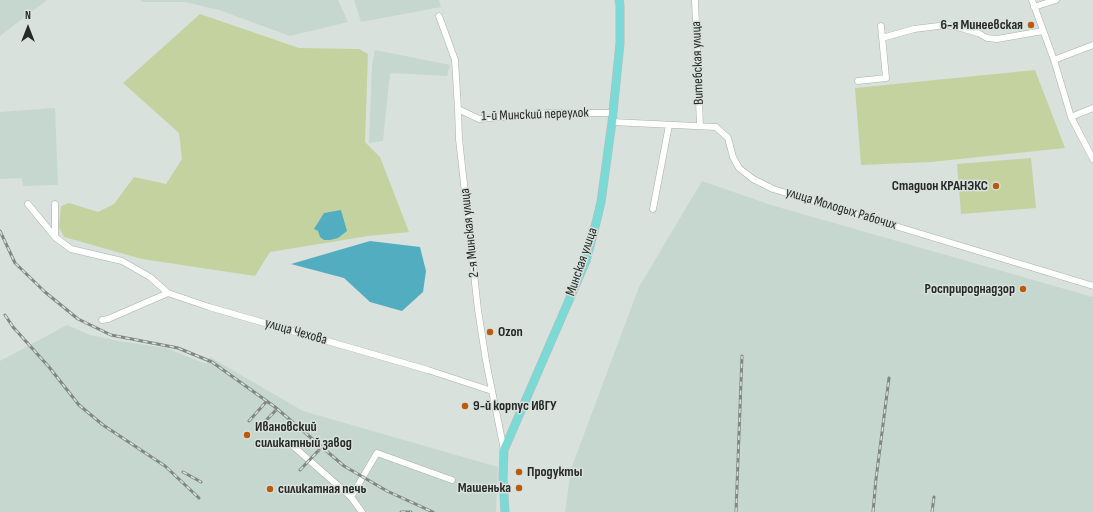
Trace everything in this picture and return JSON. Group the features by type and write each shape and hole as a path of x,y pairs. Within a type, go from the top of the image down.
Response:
{"main road":[{"name":"Минская улица","path":"505,512 503,479 504,450 586,261 601,202 612,122 620,43 619,0"}],"street":[{"name":"Витебская улица","path":"695,0 700,126"},
{"path":"1032,0 1054,60 1071,117 1093,160"},
{"path":"1034,7 1056,0"},
{"name":"2-я Минская улица","path":"439,16 455,60 459,139 478,310 486,361 504,450"},
{"path":"882,38 914,29 946,25 978,33 987,38 997,38 1043,31"},
{"path":"858,81 886,78 881,26"},
{"path":"1054,60 1093,45"},
{"path":"1071,117 1093,108"},
{"name":"1-й Минский переулок","path":"458,109 479,119 548,113 613,113"},
{"name":"улица Молодых Рабочих","path":"612,122 716,127 728,138 733,157 739,168 753,179 773,189 1093,286"},
{"path":"653,209 669,125"},
{"path":"28,204 55,237 71,249 122,261 150,278 168,293 108,319 102,320"},
{"path":"54,204 55,237"},
{"name":"улица Чехова","path":"168,293 209,307 428,370 492,391"},
{"path":"293,446 351,497 362,512"},
{"path":"351,497 377,453 452,480"}],"shaded area":[{"path":"0,0 47,0 0,36"},
{"path":"141,0 338,0 348,22 290,36 219,10 185,2 142,2"},
{"path":"354,0 439,0 441,7 361,22"},
{"path":"375,50 450,65 447,76 390,73 383,141 369,143 372,66"},
{"path":"55,108 58,185 23,186 22,178 0,179 0,112"},
{"path":"702,181 771,205 1093,297 1093,512 565,512 571,469 639,287"},
{"name":"Ивановский силикатный завод","path":"67,325 90,335 166,348 206,364 210,357 303,411 498,467 496,512 0,512 0,361"}],"green space":[{"path":"200,14 299,48 359,49 368,54 365,142 380,157 409,232 368,236 270,252 255,276 142,259 64,237 59,227 61,206 69,203 98,212 114,204 134,177 166,184 182,159 179,133 123,83"},
{"path":"1035,70 1065,148 931,162 861,165 855,88"},
{"name":"Стадион КРАНЭКС","path":"1031,158 1036,208 961,214 957,164"}],"water":[{"path":"341,210 347,231 338,238 324,240 320,237 318,231 314,229 324,213"},
{"path":"370,241 420,247 426,271 423,292 402,311 370,302 344,278 291,264"}],"railway":[{"path":"0,231 15,263 45,292 78,319 111,335 178,348 212,362 275,407 344,466 387,491 433,512"},
{"path":"5,315 13,327 49,367 79,405 103,425 165,466 199,498"},
{"path":"736,512 742,356"},
{"path":"873,512 889,378"},
{"path":"249,421 266,402"},
{"path":"257,430 276,410"},
{"path":"300,470 319,450"},
{"path":"183,472 201,482"},
{"path":"932,512 934,497"},
{"path":"401,512 411,512"}],"place":[{"name":"6-я Минеевская","path":"1031,25"},
{"name":"Стадион КРАНЭКС","path":"996,186"},
{"name":"Росприроднадзор","path":"1023,289"},
{"name":"Ozon","path":"490,332"},
{"name":"9-й корпус ИвГУ","path":"465,406"},
{"name":"Ивановский силикатный завод","path":"247,435"},
{"name":"Продукты","path":"519,472"},
{"name":"Машенька","path":"519,488"},
{"name":"силикатная печь","path":"270,489"}]}
